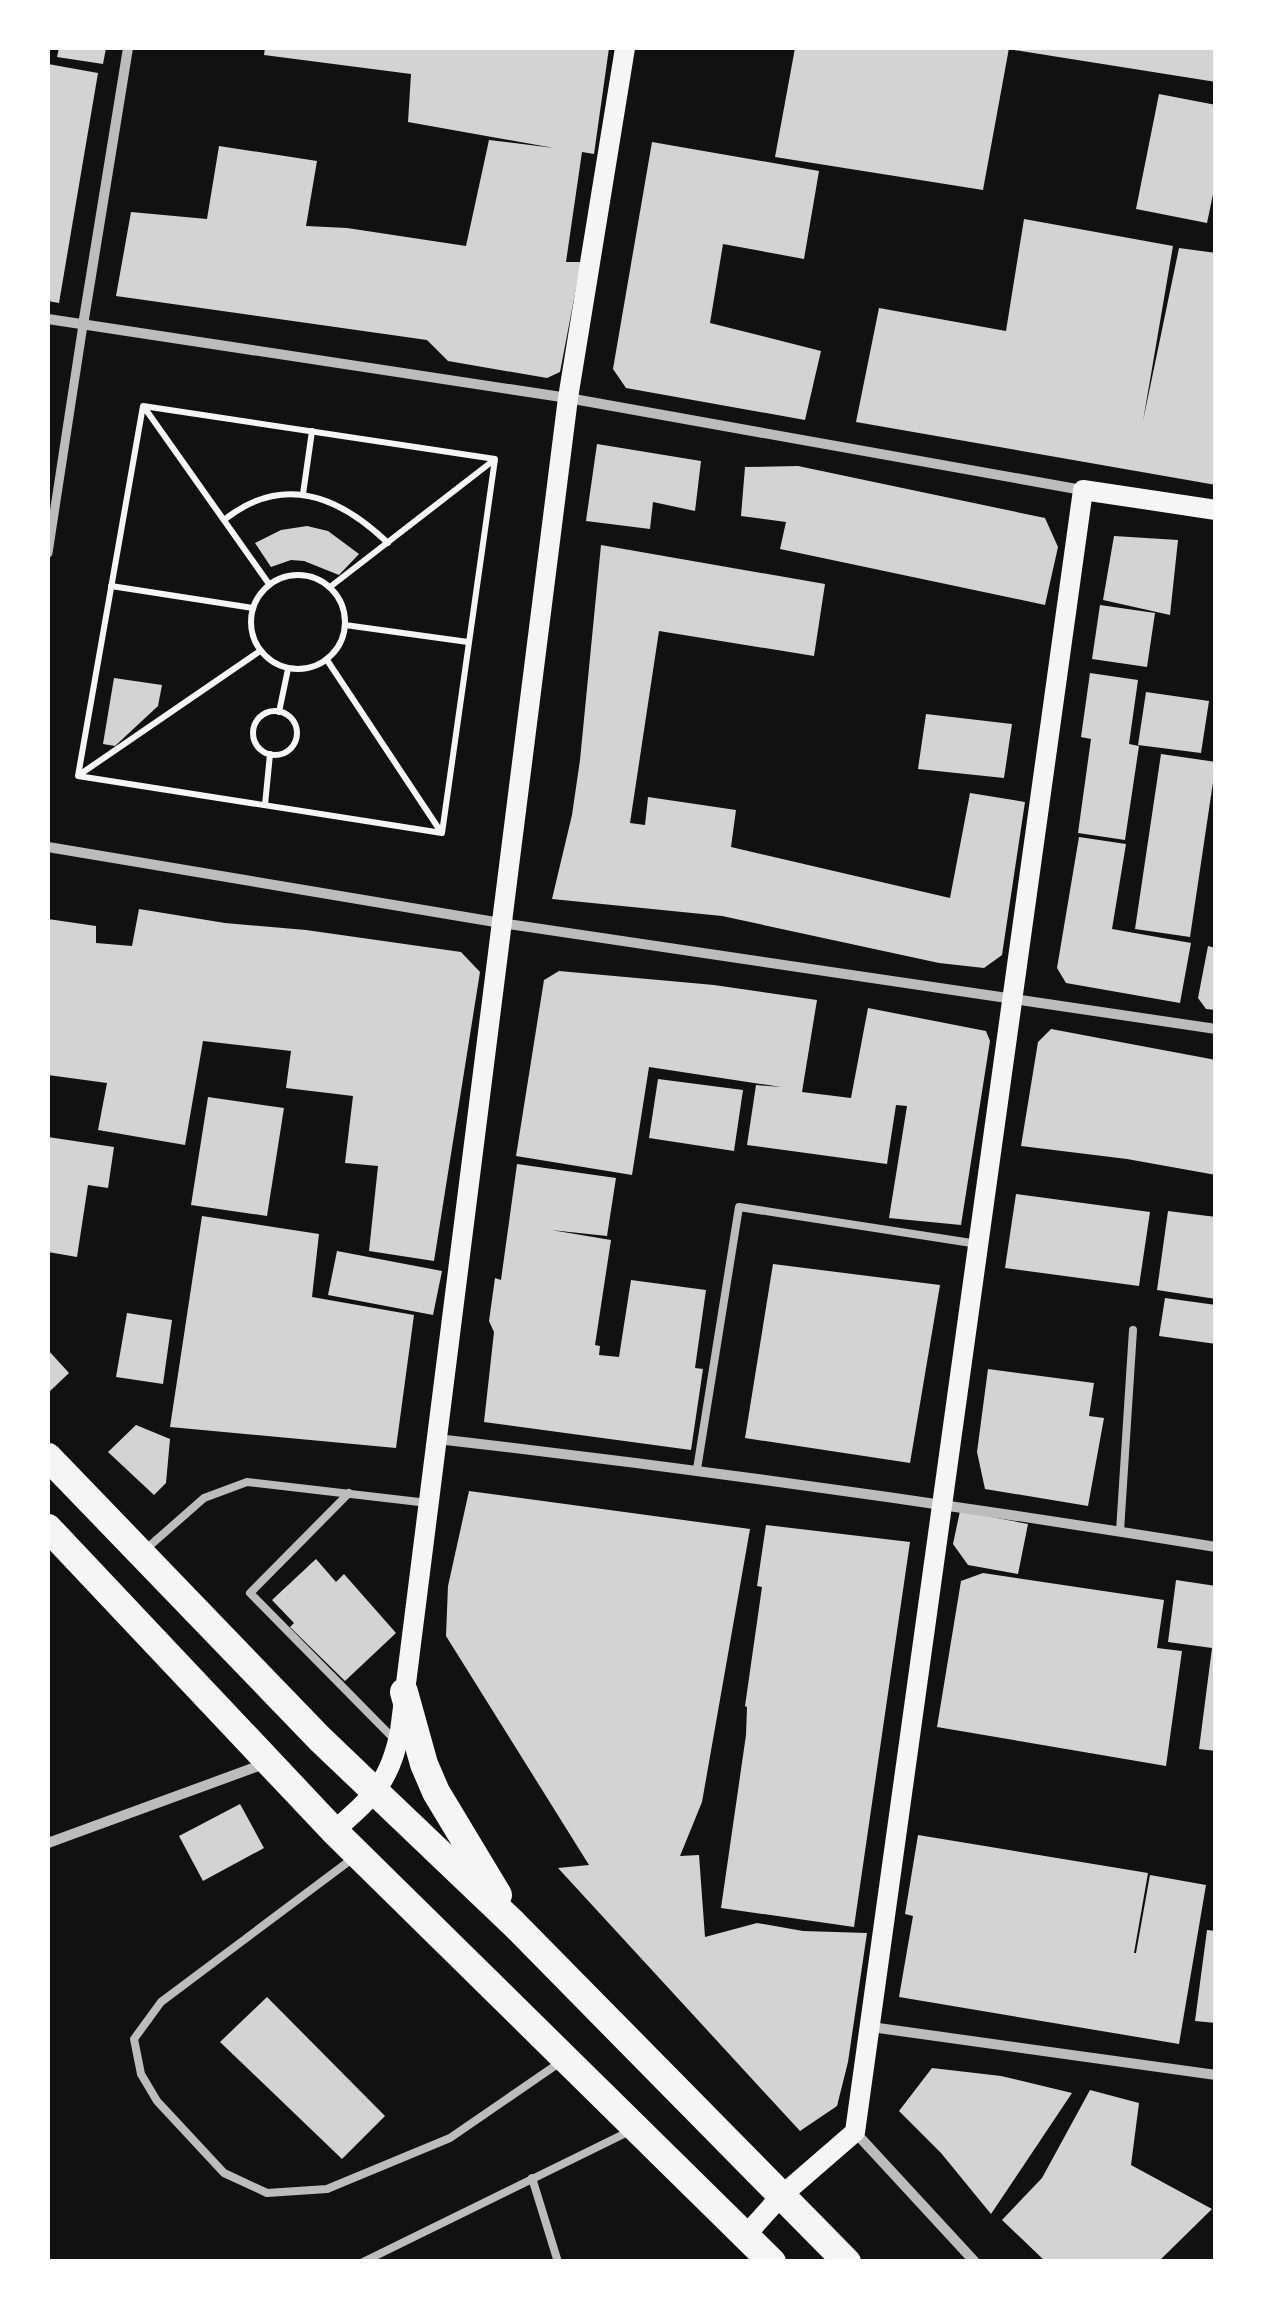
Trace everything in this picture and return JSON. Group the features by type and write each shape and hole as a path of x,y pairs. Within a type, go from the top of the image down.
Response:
{"highway":[{"path":"48,1457 320,1739 513,1923 847,2262"},
{"path":"48,1528 334,1831 772,2262"},
{"path":"404,1692 436,1792 513,1923"}],"main road":[{"path":"334,1831 378,1792 398,1742 568,398 625,48"},
{"path":"746,2235 780,2197 854,2132 1083,490 1216,510"}],"street":[{"path":"48,553 128,48"},
{"path":"48,318 568,398 1083,490"},
{"path":"48,846 501,923 1216,1029"},
{"path":"436,1439 942,1503 1216,1546"},
{"path":"48,1843 270,1762"},
{"path":"871,2026 1216,2075"},
{"path":"854,2132 974,2262"}],"lane":[{"path":"697,1470 739,1207 978,1244"},
{"path":"1120,1531 1134,1330"},
{"path":"142,1553 204,1498 247,1482 428,1503"},
{"path":"350,1494 250,1593 398,1742"},
{"path":"359,1853 161,2002 134,2039 141,2074 157,2101 224,2173 268,2193 327,2188 450,2138 565,2059"},
{"path":"364,2262 634,2129"},
{"path":"532,2178 558,2262"}],"path":[{"path":"143,406 495,459"},
{"path":"143,406 270,584"},
{"path":"78,776 143,406"},
{"path":"303,494 312,432"},
{"path":"330,587 495,459"},
{"path":"442,833 495,459"},
{"path":"224,520 262,498 303,494 350,512 388,542"},
{"path":"284,576 317,578 330,587 341,600 345,625 338,648 313,667 288,668 270,661 253,638 252,608 259,595 284,576"},
{"path":"112,586 252,608"},
{"path":"345,625 468,642"},
{"path":"78,776 260,651"},
{"path":"326,660 442,833"},
{"path":"280,712 288,668"},
{"path":"280,712 294,722 297,736 290,749 270,754 257,747 252,734 262,714 280,712"},
{"path":"265,805 270,754"},
{"path":"78,776 442,833"}],"building":[{"path":"59,48 106,48 103,64 57,57"},
{"path":"265,48 609,48 594,154 582,152 566,262 581,262 560,372 547,378 448,361 427,340 116,296 131,212 207,219 219,146 317,161 306,226 347,228 466,246 489,140 554,148 408,122 411,74 264,55"},
{"path":"795,48 1009,48 983,190 775,157"},
{"path":"1216,48 1216,82 1014,50"},
{"path":"48,64 98,73 59,303 48,301"},
{"path":"1159,94 1216,105 1216,180 1207,223 1136,209"},
{"path":"652,142 819,171 804,259 723,244 710,323 821,351 805,420 626,388 613,369"},
{"path":"1024,219 1173,246 1143,421 1179,248 1216,253 1216,485 856,422 879,308 1006,331"},
{"path":"597,444 701,461 695,511 653,502 650,529 586,521"},
{"path":"798,466 1045,518 1058,547 1045,605 780,549 786,522 741,516 745,467"},
{"path":"307,526 328,531 359,554 339,575 304,561 291,560 271,567 255,543 281,530"},
{"path":"1114,536 1178,540 1170,615 1103,600"},
{"path":"601,545 825,584 814,656 659,631 630,823 645,825 648,797 736,810 731,847 950,898 970,793 1025,802 1002,955 984,968 939,963 722,916 552,899 572,815 580,760"},
{"path":"1100,605 1155,613 1147,667 1092,659"},
{"path":"1090,673 1138,680 1129,744 1139,746 1125,840 1078,833 1091,739 1081,737"},
{"path":"114,678 162,685 158,706 115,746 103,744"},
{"path":"1146,692 1209,701 1201,753 1138,745"},
{"path":"926,714 1012,724 1004,778 918,769"},
{"path":"1161,754 1216,762 1190,937 1135,929"},
{"path":"1079,837 1126,844 1112,929 1191,943 1180,1003 1066,983 1057,968"},
{"path":"139,909 461,952 480,972 434,1261 369,1251 378,1166 345,1163 353,1096 286,1088 291,1051 203,1041 185,1145 98,1130 107,1083 48,1075 48,919 96,926 96,943 132,946"},
{"path":"1208,946 1216,948 1216,1010 1206,1009 1198,998"},
{"path":"559,971 714,985 817,1000 802,1092 851,1098 868,1008 986,1031 990,1041 961,1225 889,1218 907,1106 896,1105 887,1164 747,1145 756,1085 781,1087 649,1067 632,1175 516,1156 544,980"},
{"path":"1051,1029 1216,1060 1216,1175 1021,1146 1038,1042"},
{"path":"658,1079 743,1090 734,1151 649,1138"},
{"path":"208,1097 284,1108 267,1216 191,1205"},
{"path":"48,1137 114,1147 108,1188 88,1185 77,1257 48,1252"},
{"path":"517,1164 616,1178 607,1236 551,1230 611,1240 595,1345 600,1346 599,1355 619,1357 631,1280 706,1290 695,1368 703,1369 691,1450 484,1422 494,1332 489,1321 495,1278 501,1280"},
{"path":"1016,1194 1150,1212 1139,1286 1005,1268"},
{"path":"1168,1211 1216,1217 1216,1299 1157,1290"},
{"path":"202,1216 319,1234 312,1297 414,1315 396,1448 170,1427"},
{"path":"337,1251 442,1271 433,1315 328,1295"},
{"path":"773,1264 940,1285 910,1463 745,1438"},
{"path":"1165,1298 1216,1305 1216,1344 1159,1336"},
{"path":"127,1313 172,1320 163,1384 116,1377"},
{"path":"48,1350 69,1373 48,1393"},
{"path":"988,1369 1094,1383 1089,1416 1104,1418 1088,1506 985,1489 977,1452"},
{"path":"136,1425 170,1439 166,1483 154,1495 108,1452"},
{"path":"469,1491 750,1529 702,1802 680,1856 699,1855 705,1937 757,1923 803,1931 867,1933 848,2062 837,2106 800,2131 558,1868 589,1865 446,1636 448,1586"},
{"path":"960,1511 1028,1524 1018,1574 968,1565 953,1544"},
{"path":"766,1525 910,1542 854,1927 721,1908 746,1735 745,1706 762,1587 757,1586"},
{"path":"316,1559 336,1582 344,1574 396,1633 345,1681 290,1627 294,1623 272,1600"},
{"path":"983,1573 1164,1600 1157,1648 1182,1651 1166,1766 937,1727 961,1581"},
{"path":"1176,1580 1216,1586 1216,1751 1199,1749 1212,1648 1168,1642"},
{"path":"240,1804 264,1848 203,1881 179,1836"},
{"path":"918,1835 1148,1873 1134,1953 1150,1875 1206,1885 1179,2044 899,1997 913,1916 905,1914"},
{"path":"1207,1930 1216,1931 1216,2023 1195,2021"},
{"path":"267,1997 385,2116 342,2159 220,2042"},
{"path":"932,2068 1001,2076 1072,2093 991,2214 941,2153 899,2111"},
{"path":"1090,2090 1139,2103 1131,2165 1212,2209 1158,2262 1046,2262 1002,2220 1042,2178"}]}
